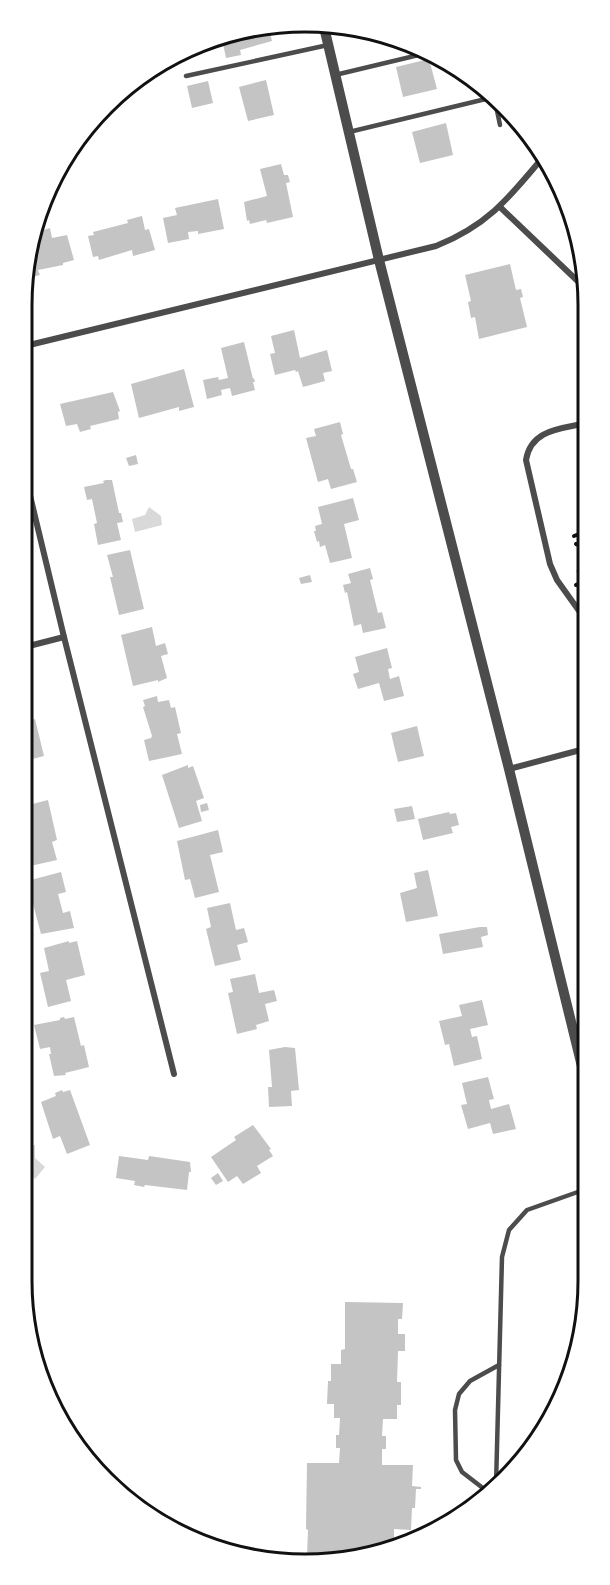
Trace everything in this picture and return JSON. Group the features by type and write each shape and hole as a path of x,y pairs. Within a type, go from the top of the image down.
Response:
{"street":[{"path":"325,32 379,260 578,1050"},
{"path":"32,344 436,246 454,239 486,219 500,207 538,163"},
{"path":"500,207 577,282"},
{"path":"578,425 545,433 535,439 528,448 526,460 550,564 557,580 578,609"},
{"path":"32,505 63,637 174,1074"},
{"path":"32,645 63,637"},
{"path":"509,769 578,751"}],"lane":[{"path":"186,76 328,45"},
{"path":"335,75 417,55"},
{"path":"349,132 485,99"},
{"path":"498,112 501,125"},
{"path":"496,1475 502,1257 509,1230 527,1210 578,1192"},
{"path":"483,1488 462,1472 456,1460 455,1410 459,1394 470,1381 499,1365"}],"path":[{"path":"574,537 578,535"}],"shaded area":[{"path":"149,507 161,516 162,525 135,532 132,519 145,515"},
{"path":"32,1145 35,1145 35,1158 45,1167 35,1179 32,1177"}],"building":[{"path":"270,34 272,41 240,50 241,55 226,58 223,44"},
{"path":"426,60 430,62 437,89 403,97 396,67"},
{"path":"266,80 274,115 248,121 239,87"},
{"path":"208,81 213,103 192,108 187,86"},
{"path":"446,123 453,155 420,163 412,132"},
{"path":"281,164 284,175 288,175 290,182 286,183 293,217 250,224 249,220 247,221 244,202 267,196 260,169"},
{"path":"218,199 224,229 198,234 198,231 188,232 189,239 168,243 163,218 177,215 175,208"},
{"path":"142,216 145,230 149,229 155,250 133,256 132,250 99,260 98,256 93,257 88,236 94,235 93,232 128,223 127,220"},
{"path":"50,228 52,238 67,235 74,260 63,263 63,265 38,270 40,275 33,277 37,252 42,230"},
{"path":"510,264 516,290 521,289 523,297 520,298 527,327 479,339 475,317 471,318 468,302 471,301 465,275"},
{"path":"294,330 300,358 327,350 332,371 323,373 325,381 303,387 298,371 275,375 270,354 275,353 271,336"},
{"path":"244,342 255,390 232,396 230,388 221,390 222,395 207,399 203,380 228,378 221,348"},
{"path":"184,369 194,407 179,411 179,407 139,418 131,384"},
{"path":"113,392 120,411 118,412 119,419 90,426 91,429 80,432 77,424 66,426 60,404"},
{"path":"340,422 343,434 341,435 357,482 331,489 328,479 318,482 306,438 316,436 314,429"},
{"path":"136,455 138,464 129,466 126,458"},
{"path":"112,480 119,513 121,513 123,522 117,523 121,540 98,545 94,524 97,523 92,499 87,500 84,487 104,483 103,481"},
{"path":"353,498 359,520 344,524 352,558 330,563 325,545 320,547 314,531 316,531 315,526 322,524 318,507"},
{"path":"130,550 144,609 119,615 107,555"},
{"path":"370,568 373,579 370,580 378,613 382,612 386,628 363,633 361,624 354,626 347,592 345,593 343,585 351,583 348,574"},
{"path":"310,575 312,582 301,584 299,578"},
{"path":"152,627 156,646 165,643 168,654 161,656 167,678 158,682 158,680 133,686 121,635"},
{"path":"387,648 392,668 388,669 390,679 399,676 404,696 384,701 379,683 358,689 353,674 359,672 355,657"},
{"path":"157,696 158,702 169,700 171,708 175,707 181,733 177,734 182,754 149,761 144,740 152,736 143,700"},
{"path":"35,719 44,756 32,759 32,720"},
{"path":"417,726 424,756 398,762 391,733"},
{"path":"188,765 188,768 193,766 204,798 196,801 202,821 179,828 162,775"},
{"path":"48,800 57,840 52,842 57,860 32,866 32,804"},
{"path":"207,803 209,810 201,812 200,805"},
{"path":"412,806 415,819 397,822 394,809"},
{"path":"449,812 450,814 456,813 459,825 451,827 453,833 423,840 418,819"},
{"path":"218,830 223,852 210,855 219,892 195,898 190,879 185,880 177,841"},
{"path":"428,870 438,916 406,922 400,893 417,888 414,873"},
{"path":"61,872 66,892 58,894 63,913 70,911 74,928 41,934 32,900 32,880"},
{"path":"230,903 236,930 244,928 248,942 237,945 241,960 215,966 206,929 211,927 207,908"},
{"path":"487,927 488,935 481,937 483,947 443,954 439,934"},
{"path":"69,941 69,943 77,941 85,975 66,980 71,1001 48,1007 40,973 49,971 44,948"},
{"path":"255,974 259,993 274,990 277,1001 265,1004 269,1021 256,1025 257,1029 237,1034 228,993 233,992 230,979"},
{"path":"482,1000 488,1025 470,1029 472,1037 477,1036 482,1059 454,1066 449,1044 445,1045 439,1021 462,1016 459,1005"},
{"path":"64,1017 65,1019 74,1017 89,1067 65,1073 66,1075 54,1076 49,1054 51,1054 50,1047 40,1049 34,1025 60,1020"},
{"path":"295,1048 299,1090 291,1091 292,1106 269,1107 268,1087 272,1087 269,1050"},
{"path":"488,1077 494,1099 489,1100 491,1109 509,1104 516,1129 493,1134 490,1123 468,1129 461,1105 467,1104 462,1083"},
{"path":"62,1090 63,1092 70,1090 90,1145 67,1154 60,1136 53,1139 41,1102 56,1096 55,1093"},
{"path":"253,1125 271,1149 269,1150 273,1156 257,1166 261,1173 243,1184 237,1176 228,1182 211,1157 236,1140 234,1137"},
{"path":"119,1156 148,1160 149,1156 190,1162 191,1172 189,1172 187,1190 145,1185 144,1187 134,1185 135,1181 116,1178"},
{"path":"218,1173 223,1181 216,1185 211,1178"},
{"path":"345,1302 403,1303 402,1319 398,1319 398,1334 405,1334 405,1351 398,1351 397,1382 401,1382 401,1405 397,1405 397,1419 383,1419 382,1436 386,1436 386,1449 382,1449 382,1465 413,1465 412,1486 421,1487 421,1489 416,1489 411,1530 394,1529 394,1539 376,1544 341,1551 307,1554 307,1463 339,1463 340,1448 336,1448 336,1435 339,1435 340,1418 334,1418 334,1404 327,1404 328,1381 331,1381 331,1364 341,1364 341,1350 345,1349"}]}
